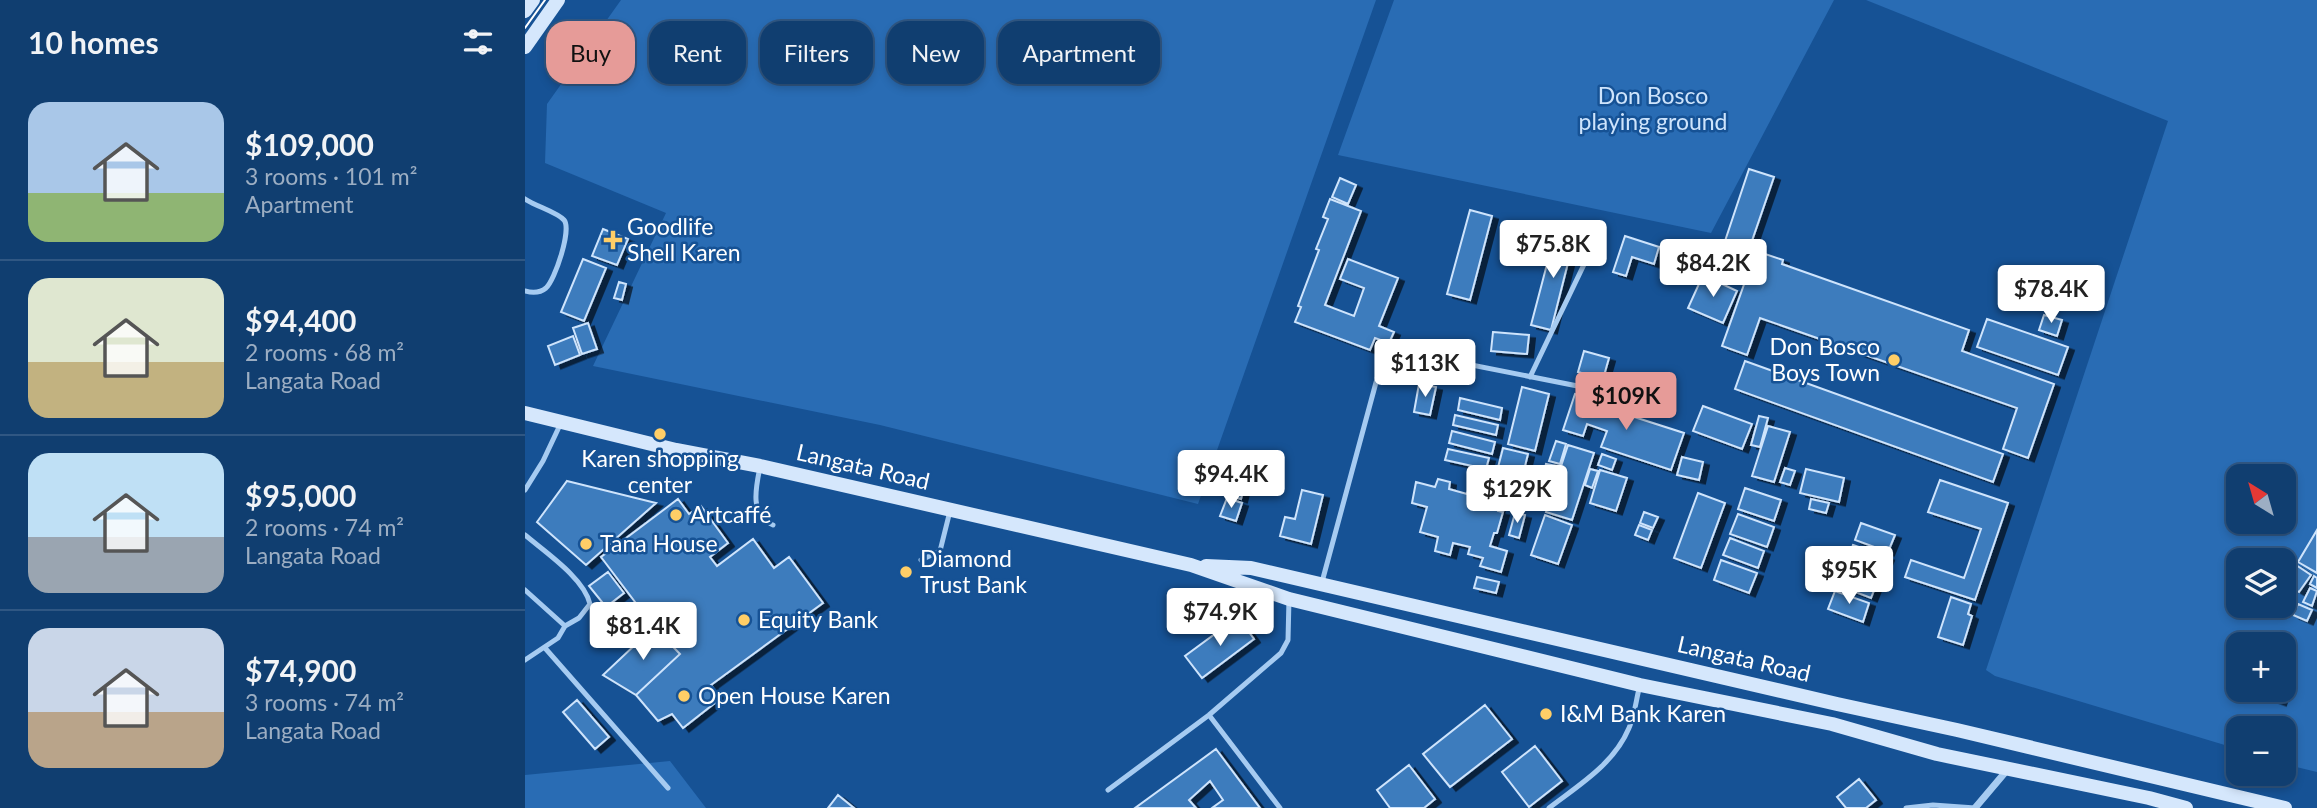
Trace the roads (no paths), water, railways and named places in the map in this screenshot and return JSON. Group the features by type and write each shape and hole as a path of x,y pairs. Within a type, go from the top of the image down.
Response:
{"main road":[{"path":"525,11 533,0"},
{"path":"525,47 558,0"},
{"name":"Langata Road","path":"525,413 676,450 761,466 1191,565 1289,599 1640,685 1832,724 1937,754 2186,808"},
{"name":"Langata Road","path":"1191,565 1251,568 2285,808"}],"street":[{"path":"1975,808 2008,768"}],"lane":[{"path":"525,199 560,217 566,221 568,227 563,250 550,283 545,290 532,293 525,291"},
{"path":"1530,377 1590,252"},
{"path":"1321,585 1381,365 1388,357 1411,353 1643,399"},
{"path":"525,490 543,461 561,421"},
{"path":"761,466 755,491 759,514 764,521 773,525"},
{"path":"921,560 940,551 950,511"},
{"path":"525,535 569,573 588,594 590,604 579,618 565,626 558,638 525,660"},
{"path":"525,590 565,626"},
{"path":"1108,790 1209,715 1281,653 1288,640 1289,599"},
{"path":"545,648 668,788"},
{"path":"1549,808 1597,772 1612,757 1630,727 1640,685"},
{"path":"1209,715 1280,808"},
{"path":"1906,808 1933,805 1975,808"}],"tram line":[{"path":"525,28 545,0"}],"place":[{"name":"Goodlife Shell Karen","path":"613,240"},
{"name":"Don Bosco Boys Town","path":"1894,360"},
{"name":"Karen shopping center","path":"660,434"},
{"name":"Artcaffé","path":"676,515"},
{"name":"Tana House","path":"586,544"},
{"name":"Diamond Trust Bank","path":"906,572"},
{"name":"Equity Bank","path":"744,620"},
{"name":"Open House Karen","path":"684,696"},
{"name":"I&M Bank Karen","path":"1546,714"}],"park label":[{"name":"Don Bosco playing ground","path":"1653,109"}]}
